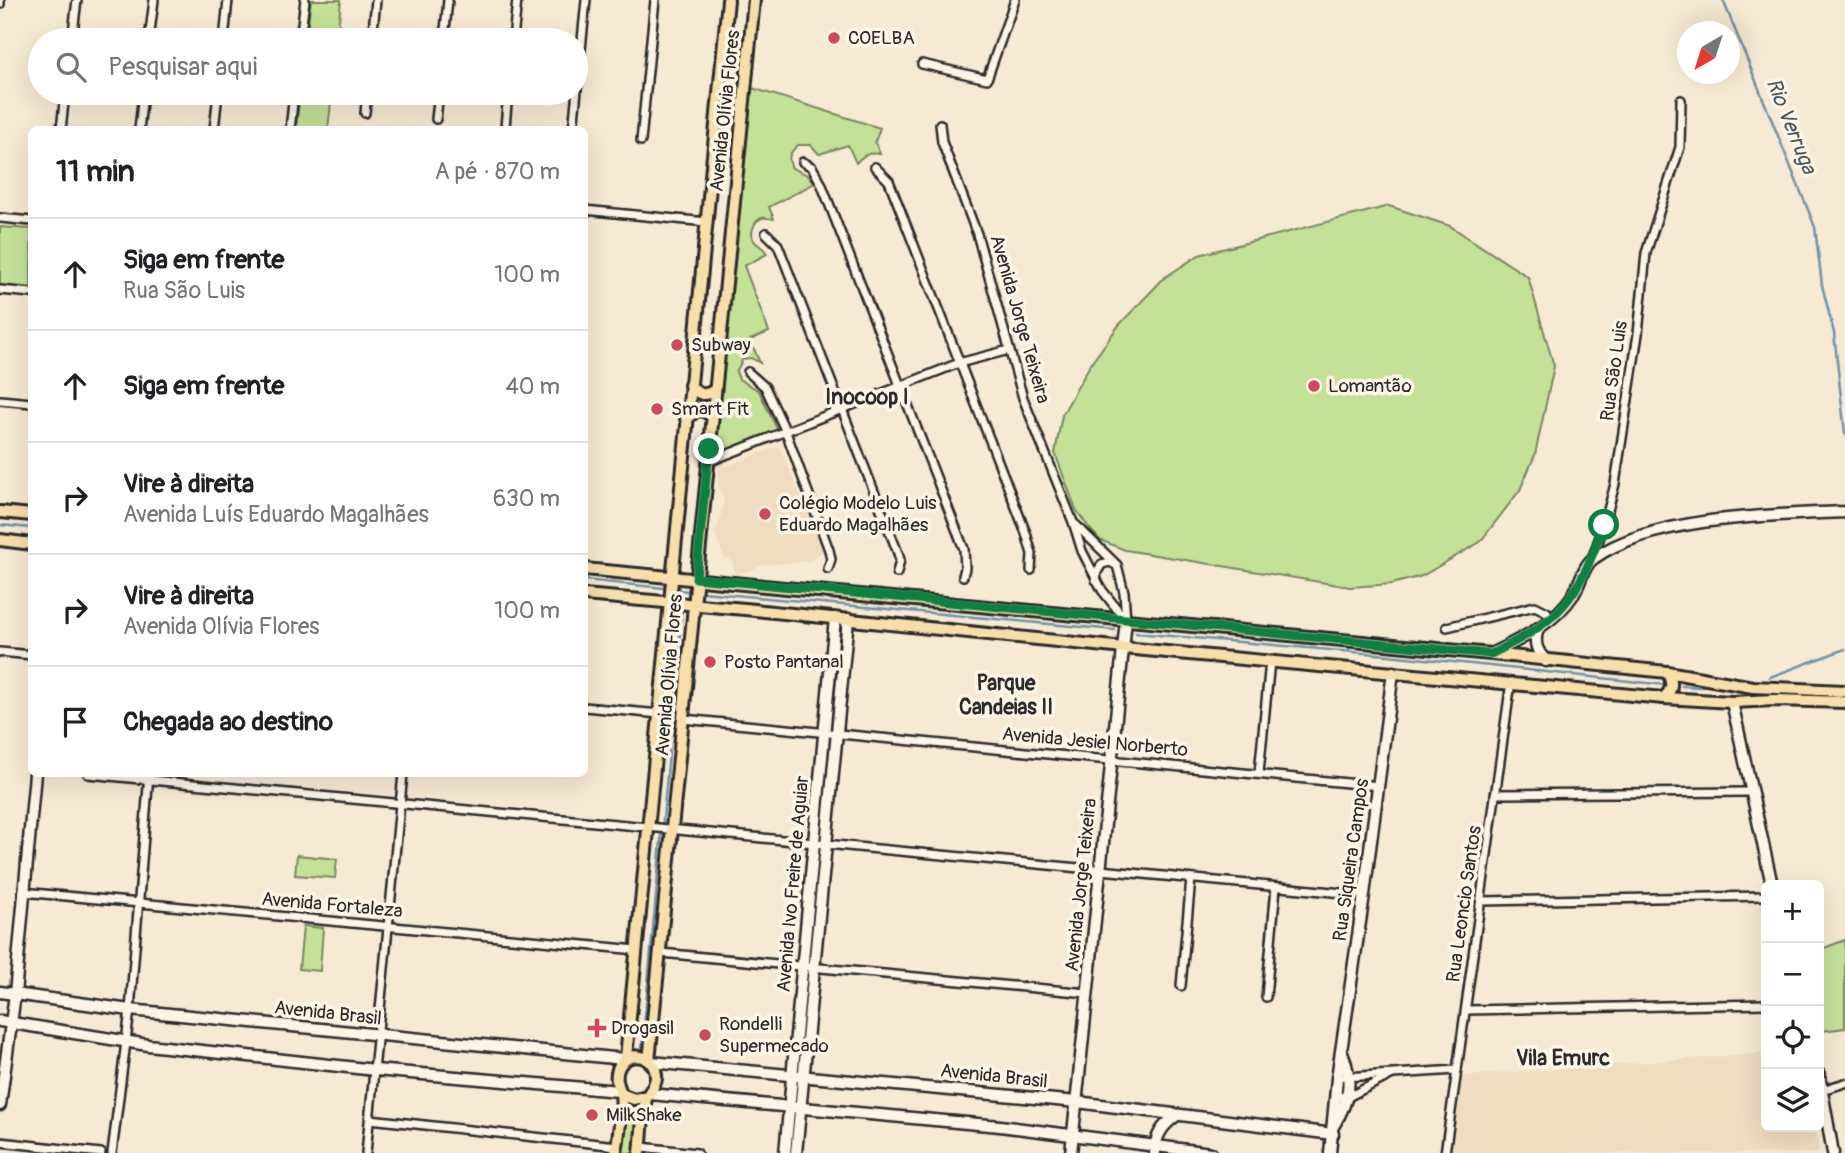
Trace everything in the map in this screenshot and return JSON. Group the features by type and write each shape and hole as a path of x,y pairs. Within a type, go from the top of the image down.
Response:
{"main road":[{"name":"Avenida Olívia Flores","path":"617,1149 620,1092 616,1083 617,1070 625,1058 637,950 728,0"},
{"name":"Avenida Olívia Flores","path":"640,1150 648,1095 656,1076 651,1063 672,829 754,0"},
{"path":"690,385 700,395 715,390"},
{"path":"686,419 697,410 703,410 712,416"},
{"path":"0,512 28,515"},
{"path":"0,540 28,544"},
{"path":"588,569 1125,617 1667,672 1753,687 1845,691"},
{"path":"588,596 694,604 1124,648 1664,698 1732,702 1845,702"},
{"path":"1664,698 1672,684 1667,672"},
{"name":"Avenida Brasil","path":"625,1058 644,1057 651,1063"},
{"path":"620,1092 634,1099 648,1095"}],"street":[{"path":"74,28 77,0"},
{"path":"150,28 154,0"},
{"path":"225,28 228,0"},
{"path":"302,28 305,0"},
{"path":"373,28 376,0"},
{"path":"445,28 448,0"},
{"path":"514,28 517,0"},
{"path":"583,28 586,0"},
{"path":"641,141 655,0"},
{"path":"922,64 985,80 989,78 1015,0"},
{"name":"Rua São Luis","path":"1491,654 1551,620 1573,594 1604,525 1615,484 1638,334 1646,253 1679,148 1681,100"},
{"path":"61,126 64,105"},
{"path":"139,126 142,105"},
{"path":"214,126 217,105"},
{"path":"290,126 293,105"},
{"path":"365,113 366,105"},
{"path":"436,119 438,105"},
{"path":"505,126 507,105"},
{"path":"573,126 576,105"},
{"name":"Avenida Jorge Teixeira","path":"940,124 942,142 977,234 997,299 1023,398 1082,551 1096,580 1115,609 1125,617"},
{"path":"803,162 817,174 901,386 964,550 963,576"},
{"path":"875,167 890,181 1026,533 1032,554 1031,570"},
{"path":"588,210 707,222"},
{"path":"0,218 28,221"},
{"path":"766,233 779,245 898,553 897,573"},
{"path":"0,290 28,293"},
{"path":"708,462 959,363 1009,350"},
{"path":"748,372 765,387 786,432 829,550 831,559 828,569"},
{"path":"0,400 28,403"},
{"path":"1591,559 1640,536 1667,527 1786,514 1845,512"},
{"name":"Avenida Jorge Teixeira","path":"1071,1153 1124,648 1125,617 1124,592 1117,565 1073,522"},
{"path":"1096,580 1102,564 1110,562 1117,565"},
{"path":"1447,627 1535,606 1547,612 1551,620"},
{"name":"Avenida Ivo Freire de Aguiar","path":"785,1153 794,1108 802,967 835,618"},
{"name":"Avenida Ivo Freire de Aguiar","path":"797,1075 814,968 848,619"},
{"path":"1538,628 1535,641 1539,653 1546,660"},
{"path":"0,652 28,655"},
{"path":"1259,774 1270,661"},
{"name":"Rua Siqueira Campos","path":"1330,1153 1335,1095 1393,672"},
{"name":"Rua Leoncio Santos","path":"1445,1153 1511,682"},
{"path":"1732,702 1771,880"},
{"path":"588,707 660,714"},
{"name":"Avenida Jesiel Norberto","path":"683,719 1379,786"},
{"path":"0,1105 5,1021 15,994 35,777"},
{"path":"112,1153 127,1042 149,777 815,844 1364,895"},
{"path":"366,1153 402,777"},
{"path":"1495,794 1752,792"},
{"path":"1181,986 1191,879"},
{"path":"1266,997 1276,887"},
{"name":"Avenida Fortaleza","path":"23,892 637,950"},
{"path":"1481,901 1761,896"},
{"path":"661,953 1088,993"},
{"name":"Avenida Brasil","path":"0,992 130,1010 625,1058"},
{"path":"1466,1010 1761,1004"},
{"path":"5,1021 127,1042 375,1070 620,1092"},
{"name":"Rua Siqueira Campos","path":"1333,1130 1346,1098 1350,1076 1342,1053"},
{"name":"Avenida Brasil","path":"651,1063 1077,1102 1333,1130"},
{"path":"1338,1078 1457,1070"},
{"path":"1335,1095 1346,1098 1395,1073"},
{"path":"1824,1089 1845,1083"},
{"path":"648,1095 1000,1126 1155,1149 1211,1153"},
{"path":"1824,1101 1833,1153"},
{"name":"Avenida Ivo Freire de Aguiar","path":"794,1108 796,1153"},
{"path":"1155,1149 1164,1125 1177,1115"},
{"path":"370,1119 617,1149"},
{"path":"0,1142 101,1153"},
{"path":"640,1150 697,1153"}],"shaded area":[{"name":"Colégio Modelo Luis Eduardo Magalhães","path":"779,446 824,550 810,561 761,565 735,574 731,558 725,559 714,532 718,527 724,500 718,485 719,469"},
{"path":"1761,1053 1761,1132 1817,1132 1819,1153 1445,1153 1455,1079 1463,1076"}],"green space":[{"path":"311,0 341,0 338,28 308,28"},
{"path":"749,87 880,128 875,142 880,154 866,155 856,163 848,145 819,154 811,145 798,145 791,153 789,158 792,168 808,175 815,183 769,207 774,219 762,218 754,225 753,239 767,254 744,266 769,332 750,340 760,363 751,358 743,359 736,372 739,379 759,391 778,431 718,456 714,455"},
{"path":"299,105 331,105 328,126 296,126"},
{"name":"Lomantão","path":"1389,206 1450,226 1528,277 1554,366 1535,455 1520,490 1480,542 1422,576 1392,584 1350,587 1125,550 1100,540 1076,510 1055,453 1062,415 1090,365 1119,325 1164,278 1199,255"},
{"path":"0,227 28,229 28,291 0,288"},
{"path":"297,855 337,859 335,878 295,875"},
{"path":"303,926 323,928 320,971 299,969"},
{"path":"1845,940 1845,1028 1824,1031 1824,948"},
{"path":"621,1093 648,1096 642,1153 615,1153"}],"waterway":[{"name":"Rio Verruga","path":"1723,0 1815,227 1822,285 1834,333 1845,434"},
{"path":"0,525 28,528"},
{"path":"588,580 664,588"},
{"path":"676,590 690,591"},
{"path":"702,592 1115,630"},
{"path":"642,1049 682,611"},
{"path":"1136,633 1388,655 1666,685"},
{"path":"1770,677 1845,649"},
{"path":"1682,686 1702,687"}],"place":[{"name":"COELBA","path":"834,38"},
{"name":"Subway","path":"677,345"},
{"name":"Lomantão","path":"1314,386"},
{"name":"Smart Fit","path":"657,409"},
{"name":"Colégio Modelo Luis Eduardo Magalhães","path":"765,514"},
{"name":"Posto Pantanal","path":"710,662"},
{"name":"Drogasil","path":"597,1028"},
{"name":"Rondelli Supermecado","path":"705,1035"},
{"name":"MilkShake","path":"592,1115"}],"district":[{"name":"Inocoop I","path":"867,397"},
{"name":"Parque Candeias II","path":"1006,695"},
{"name":"Vila Emurc","path":"1563,1058"}],"route":[{"path":"709,449 696,578 1491,654 1526,636 1551,620 1563,608 1591,559 1604,525"}]}
